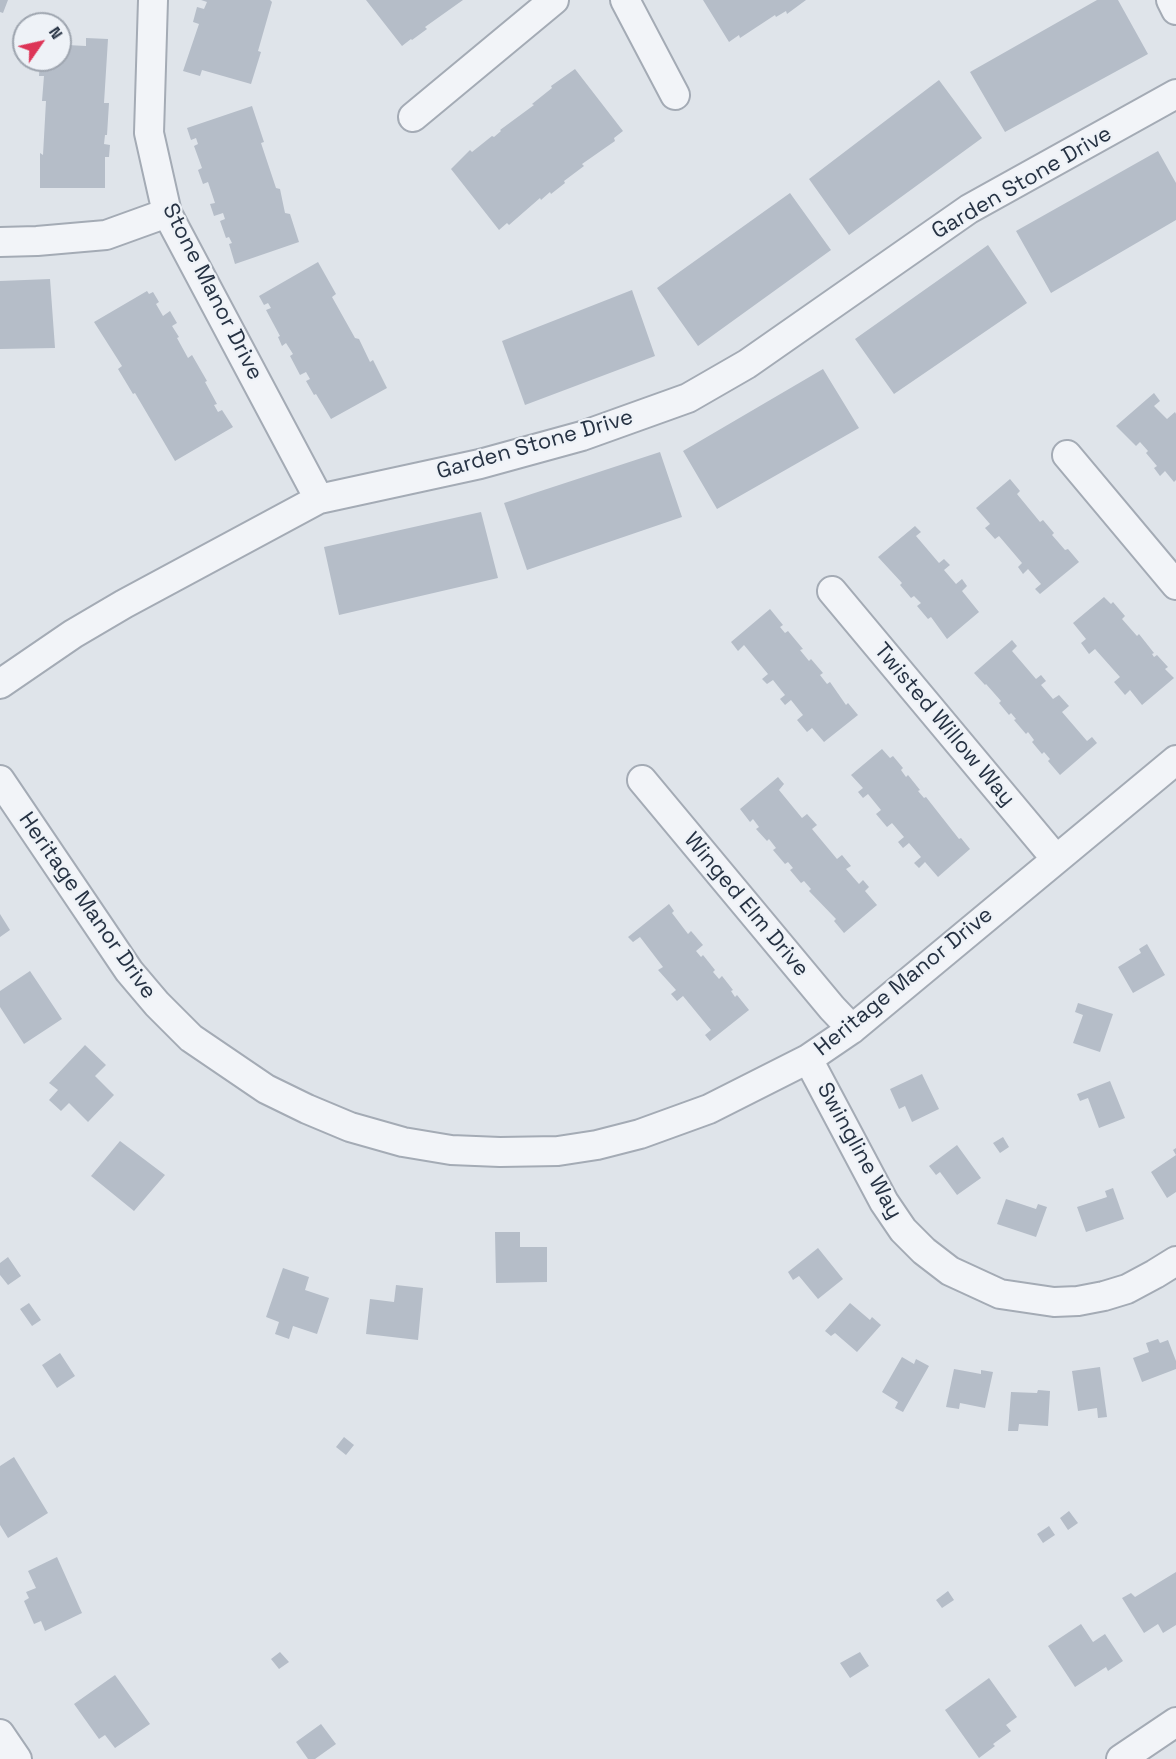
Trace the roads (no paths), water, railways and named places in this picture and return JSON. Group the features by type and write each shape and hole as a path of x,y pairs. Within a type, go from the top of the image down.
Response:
{"street":[{"path":"413,117 554,0"},
{"path":"625,0 675,95"},
{"path":"1171,0 1176,10"},
{"name":"Stone Manor Drive","path":"150,1 149,133 167,213 319,499"},
{"name":"Garden Stone Drive","path":"0,684 73,634 114,610 319,499 480,464 571,440 688,398 747,364 969,209 1176,94"},
{"path":"0,242 106,235 167,213"},
{"path":"1067,455 1176,585"},
{"name":"Twisted Willow Way","path":"832,591 1056,859"},
{"name":"Heritage Manor Drive","path":"0,780 129,971 157,1005 191,1038 257,1083 307,1109 350,1127 403,1142 451,1150 523,1152 587,1146 640,1134 710,1109 808,1059 852,1029 1176,760"},
{"name":"Winged Elm Drive","path":"642,780 852,1029"},
{"name":"Swingline Way","path":"808,1059 884,1202 903,1230 924,1251 950,1271 1000,1294 1054,1302 1078,1301 1104,1296 1127,1288 1176,1261"},
{"path":"1121,1759 1176,1722"},
{"path":"0,1734 17,1759"}]}
